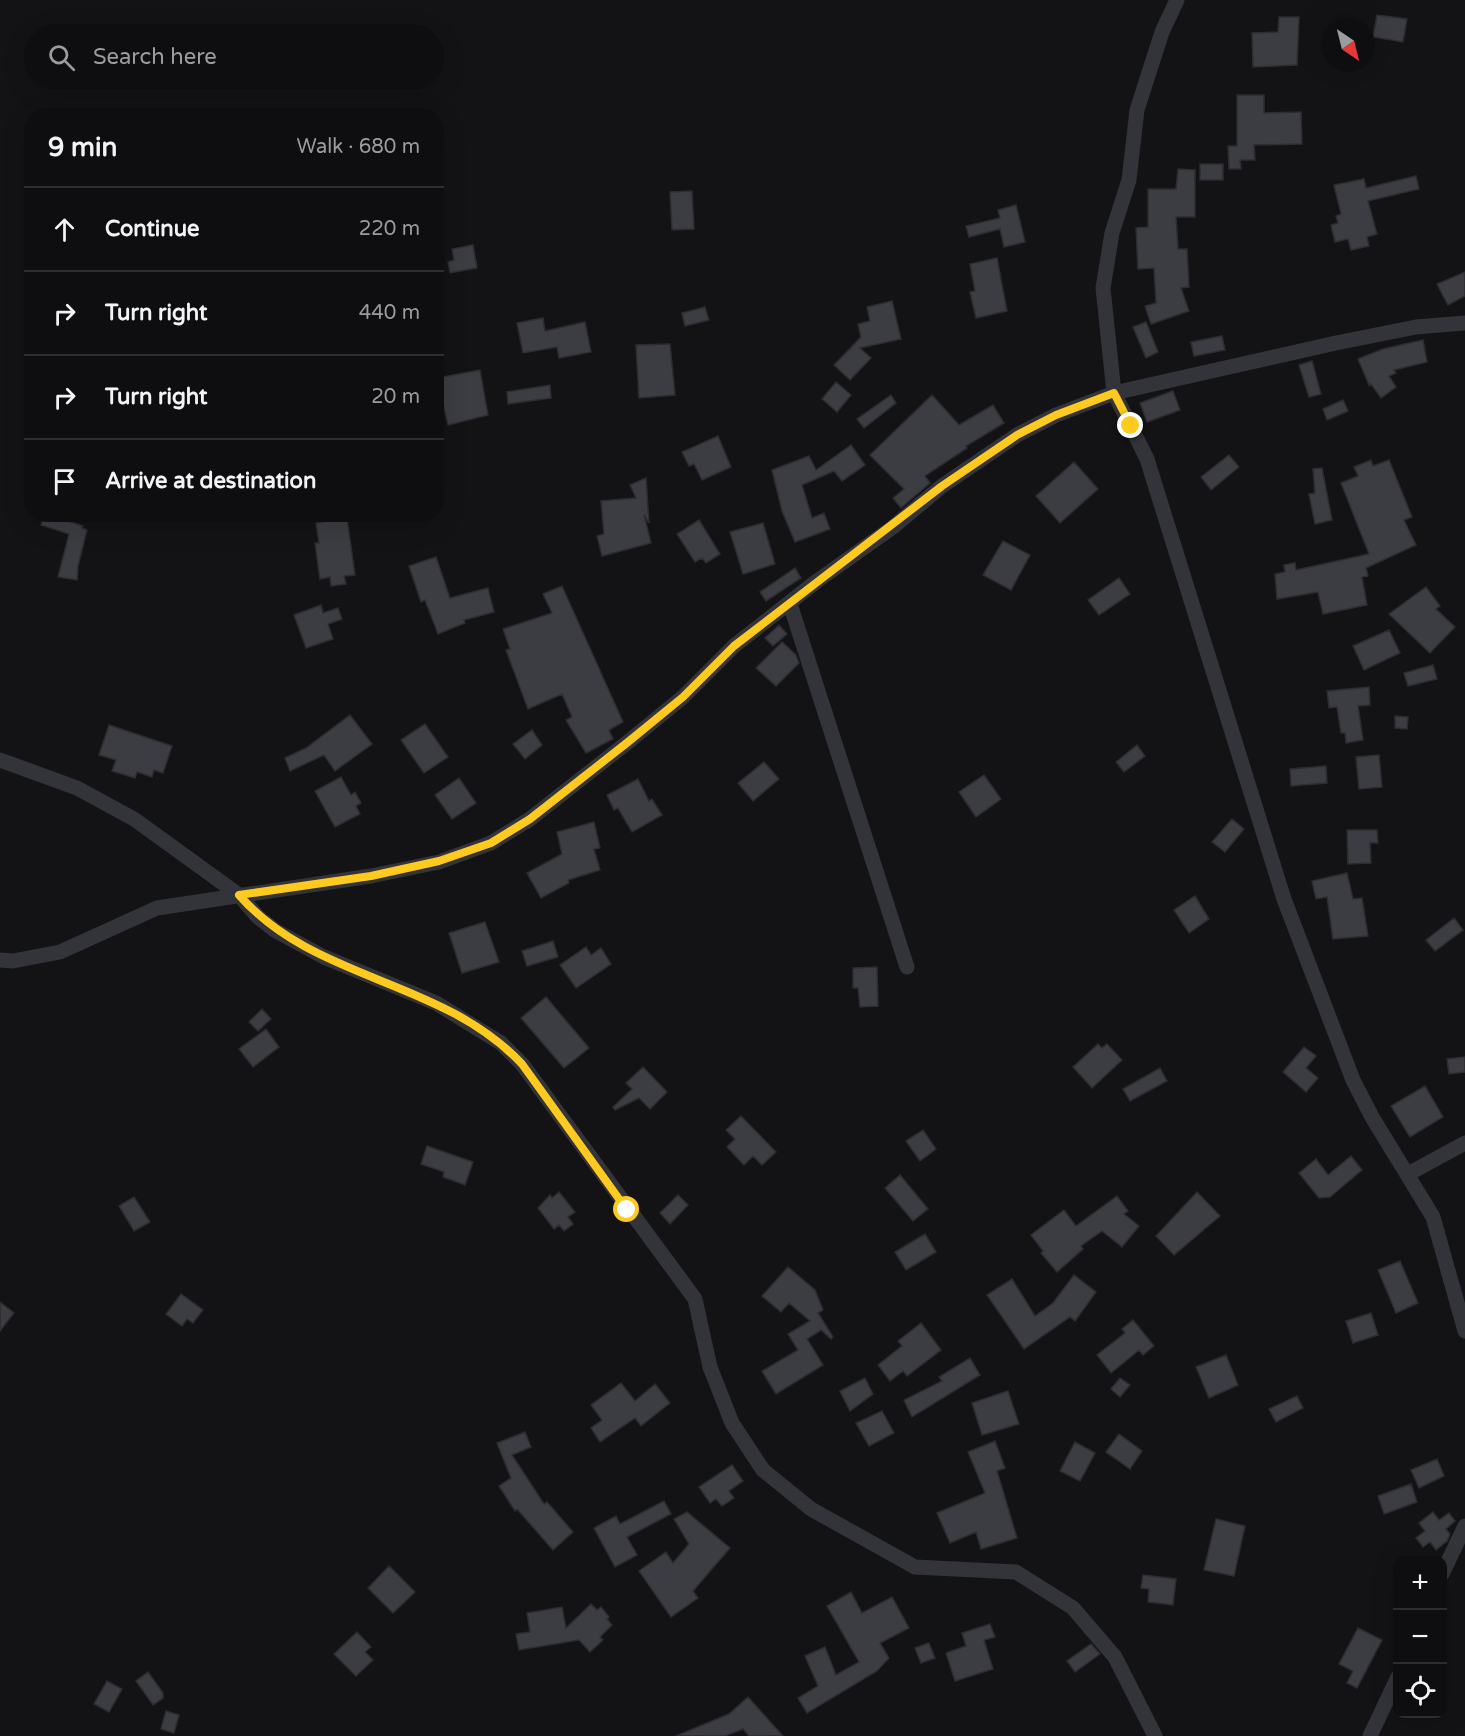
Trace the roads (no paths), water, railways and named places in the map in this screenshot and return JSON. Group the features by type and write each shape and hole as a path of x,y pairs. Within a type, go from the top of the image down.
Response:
{"street":[{"path":"1177,0 1162,32 1137,110 1129,180 1112,233 1103,288 1114,393 1147,459 1284,899 1313,979 1353,1080 1372,1117 1433,1217 1465,1331"},
{"path":"0,960 13,961 60,952 158,908 371,876 439,861 491,843 530,819 628,742 683,697 734,646 942,486 1017,435 1056,415 1114,393 1336,343 1416,327 1465,322"},
{"path":"790,604 907,967"},
{"path":"0,760 77,788 134,819 239,895 258,917 276,931 324,957 436,1003 501,1043 522,1064 695,1299 710,1367 732,1423 763,1470 811,1509 915,1567 1016,1572 1073,1608 1114,1657 1155,1736"},
{"path":"1408,1174 1465,1143"},
{"path":"1447,1565 1465,1526"},
{"path":"1370,1736 1393,1688"}]}
